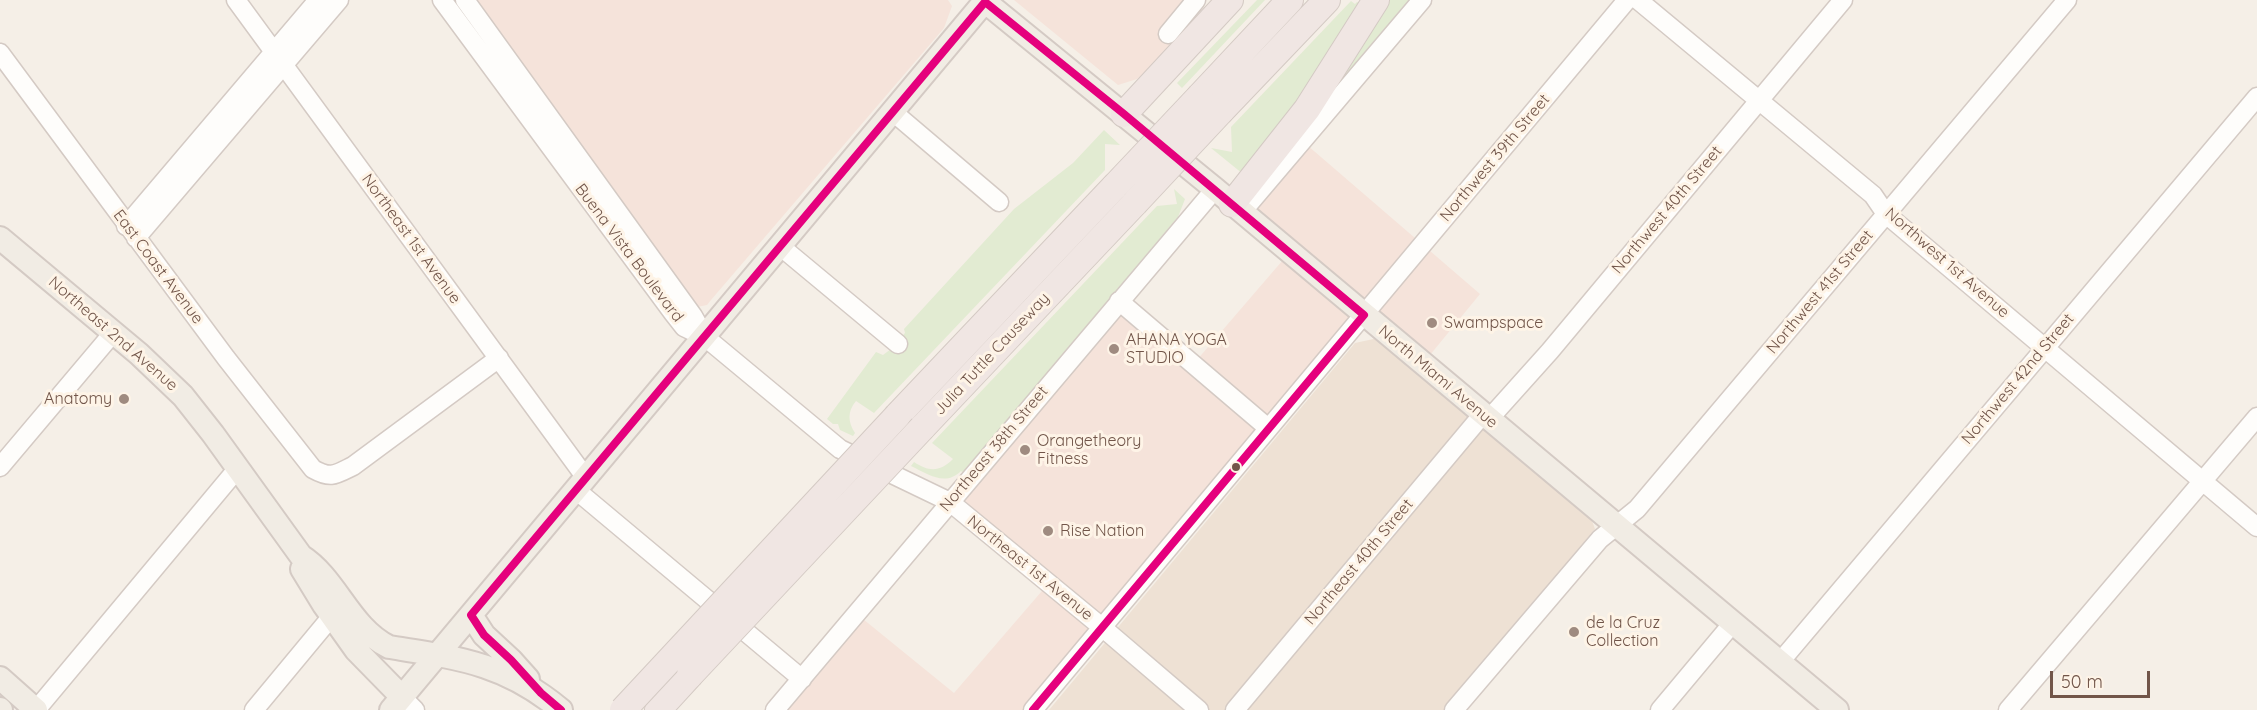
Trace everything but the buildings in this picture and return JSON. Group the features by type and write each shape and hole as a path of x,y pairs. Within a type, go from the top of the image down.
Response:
{"highway":[{"path":"1124,114 1230,0"},
{"name":"Julia Tuttle Causeway","path":"623,710 1290,0"},
{"name":"Julia Tuttle Causeway","path":"658,710 1327,0"},
{"path":"1230,201 1307,109 1376,0"}],"main road":[{"path":"403,706 437,655 985,1"},
{"name":"North Miami Avenue","path":"985,1 1230,201 1837,710"},
{"name":"Northeast 2nd Avenue","path":"0,238 113,333 183,396 301,556 314,564 364,630 389,647 487,666 507,674 541,693 561,710"},
{"name":"Northeast 2nd Avenue","path":"301,556 303,572 332,616 356,650 403,706"},
{"path":"471,615 484,635 541,693"},
{"path":"0,678 36,710"}],"street":[{"name":"Northeast 1st Avenue","path":"236,0 499,358 581,484 802,679"},
{"path":"279,59 318,0"},
{"path":"131,232 279,59 339,0"},
{"name":"Buena Vista Boulevard","path":"442,0 673,314 684,327 705,337"},
{"name":"Buena Vista Boulevard","path":"465,0 693,316 705,337"},
{"path":"1168,34 1196,0"},
{"name":"Northeast 38th Street","path":"775,710 1119,302 1230,201 1422,0"},
{"name":"Northwest 39th Street","path":"1033,710 1627,0"},
{"name":"Northwest 1st Avenue","path":"1638,0 1873,195 1886,214 2257,526"},
{"name":"Northwest 40th Street","path":"1486,417 1550,351 1843,0"},
{"name":"Northwest 41st Street","path":"1454,710 1600,539 1637,509 2067,0"},
{"name":"East Coast Avenue","path":"0,53 233,368 313,469 333,476 352,466 499,358"},
{"name":"Northwest 42nd Street","path":"1780,662 2257,97"},
{"path":"893,112 999,202"},
{"path":"780,246 898,344"},
{"path":"1119,302 1268,428"},
{"path":"0,467 113,333"},
{"name":"Northeast 1st Avenue","path":"705,337 840,449 950,502 1199,710"},
{"name":"Northeast 40th Street","path":"1235,710 1486,417"},
{"path":"2008,710 2257,417"},
{"path":"36,710 238,468"},
{"path":"254,710 332,616"},
{"path":"1660,710 1732,624"}],"shaded area":[{"path":"470,0 948,0 952,6 944,28 707,305 697,307"},
{"path":"1014,0 1206,0 1154,66 1137,79 1118,85"},
{"path":"1307,145 1480,294 1430,355 1364,302 1025,710 784,710 863,619 954,693 1054,577 960,499 1121,311 1190,368 1295,246 1253,208"},
{"path":"1378,338 1591,518 1595,529 1444,710 1049,710 1355,343"}],"green space":[{"path":"1257,0 1265,0 1182,88 1177,83"},
{"path":"1386,0 1414,0 1285,154"},
{"path":"1351,1 1364,5 1307,98 1243,174 1211,148 1232,152 1231,127"},
{"path":"1104,130 1120,145 1105,144 1105,170 874,413 856,401 849,417 855,433 853,436 840,430 838,424 833,424 827,419 876,352 883,355 891,349 905,333 904,329 1014,209 1073,163"},
{"path":"1174,189 1185,199 1178,217 963,473 961,471 955,476 943,479 911,466 914,462 925,468 934,469 944,466 953,459 932,443 1157,206 1177,204"}],"transit line":[{"path":"561,710 484,635 471,615 985,2 1124,114 1364,315 1033,710"}],"place":[{"name":"Swampspace","path":"1432,323"},
{"name":"AHANA YOGA STUDIO","path":"1114,349"},
{"name":"Anatomy","path":"124,399"},
{"name":"Orangetheory Fitness","path":"1025,450"},
{"name":"Rise Nation","path":"1048,531"},
{"name":"de la Cruz Collection","path":"1574,632"}]}
